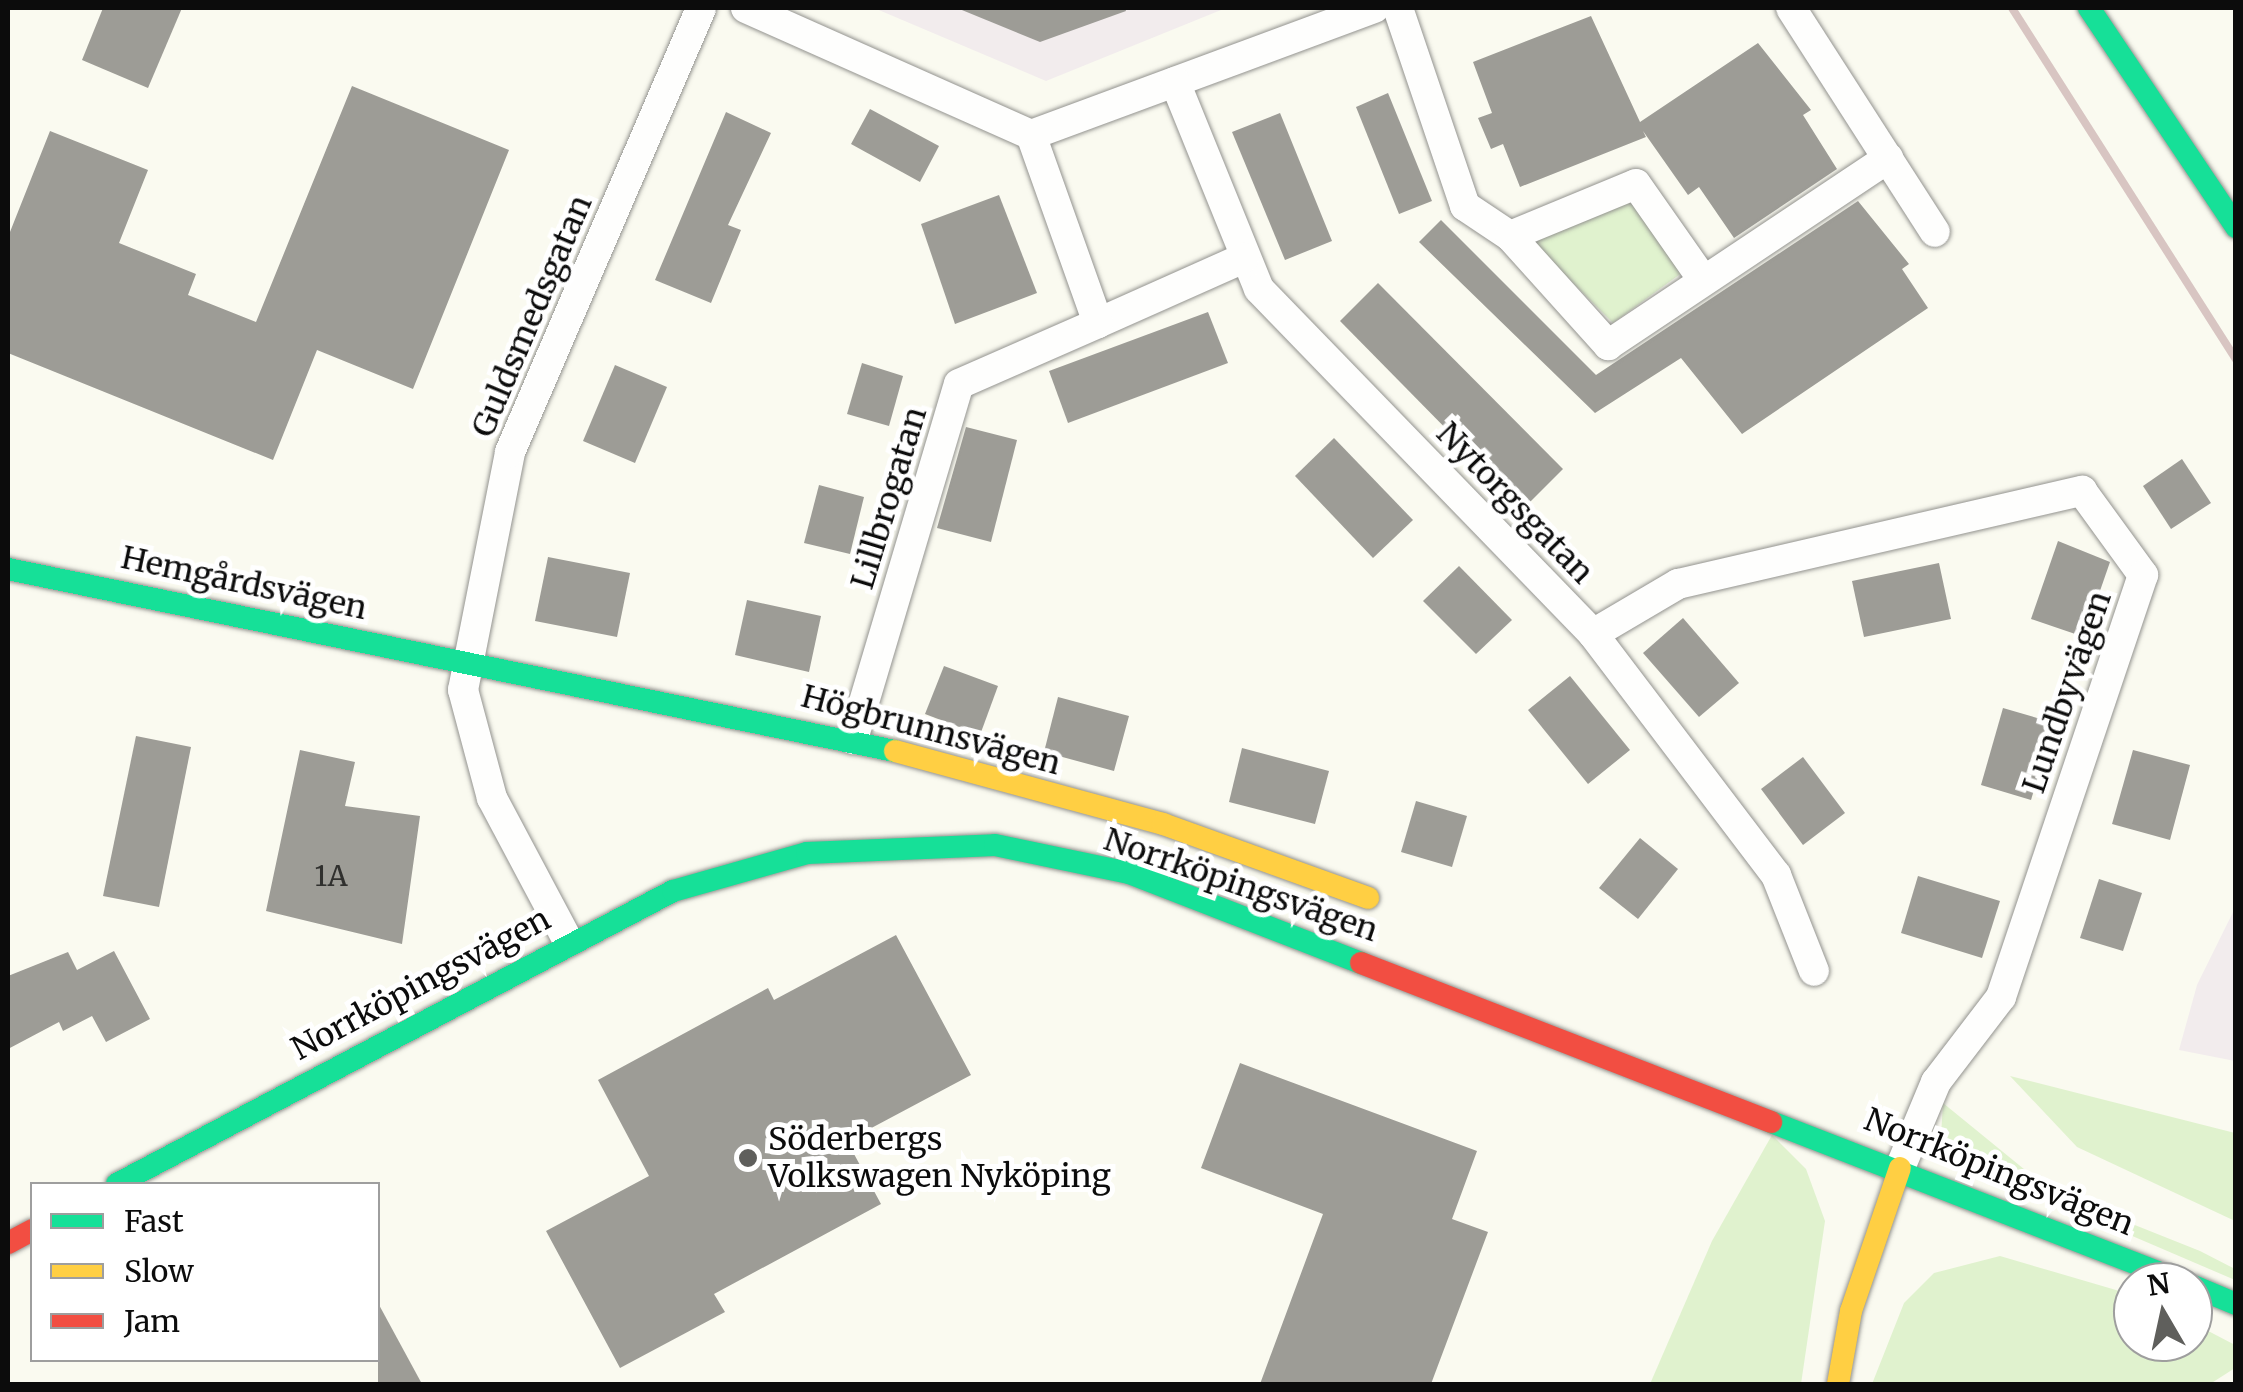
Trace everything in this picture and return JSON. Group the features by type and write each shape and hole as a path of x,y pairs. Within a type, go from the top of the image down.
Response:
{"street":[{"name":"Guldsmedsgatan","path":"568,942 487,784 467,720 468,660 510,452 701,8"},
{"path":"746,8 1031,135 1374,8"},
{"path":"1398,8 1464,206 1510,236 1608,345 1701,277 1888,158"},
{"path":"1791,8 1935,232"},
{"path":"2089,8 2236,227"},
{"name":"Nytorgsgatan","path":"1174,82 1259,289 1593,634 1776,875 1814,971"},
{"path":"1031,135 1098,323"},
{"path":"1510,236 1636,184 1701,277"},
{"name":"Lillbrogatan","path":"853,738 959,384 1244,258"},
{"name":"Lundbyvägen","path":"1593,634 1678,584 2082,491 2143,576 2001,997 1936,1082 1900,1168"},
{"name":"Hemgårdsvägen","path":"8,569 468,660"},
{"name":"Högbrunnsvägen","path":"468,660 853,738 1162,824 1368,898"},
{"name":"Norrköpingsvägen","path":"121,1182 568,942 673,890 807,854 902,843 995,845 1130,873 1900,1168 2134,1262"},
{"path":"1838,1384 1852,1311 1900,1168"},
{"path":"8,1243 30,1231"}],"shaded area":[{"path":"874,8 1226,8 1046,81"},
{"path":"2235,908 2236,1061 2179,1050 2197,985"}],"green space":[{"path":"1629,197 1683,272 1613,323 1536,246 1536,234"},
{"path":"2010,1076 2235,1133 2235,1221 2077,1147"},
{"path":"1943,1103 2052,1192 2200,1251 2235,1269 2235,1280 2213,1271 2213,1262 2193,1262 1957,1161 1941,1135"},
{"path":"1772,1135 1806,1169 1825,1221 1801,1384 1650,1384 1712,1241"},
{"path":"2000,1256 2113,1289 2113,1362 2213,1362 2213,1333 2235,1345 2235,1368 2210,1384 1872,1384 1904,1303 1934,1273"}],"building":[{"path":"103,8 182,8 148,88 82,60"},
{"path":"957,8 1125,8 1126,11 1040,42"},
{"path":"1591,16 1640,122 1758,43 1811,110 1803,115 1837,169 1734,238 1699,187 1688,195 1643,131 1646,137 1520,187 1503,144 1491,149 1478,118 1492,113 1473,62"},
{"path":"352,86 509,150 413,389 317,350 273,460 8,353 8,237 50,131 148,170 119,243 196,274 188,295 256,322"},
{"path":"1388,93 1432,201 1399,214 1356,107"},
{"path":"870,109 939,146 920,182 851,144"},
{"path":"726,112 771,133 728,225 741,230 711,303 655,280"},
{"path":"1280,113 1332,241 1285,260 1232,132"},
{"path":"999,195 1037,293 955,324 921,224"},
{"path":"1858,201 1909,264 1902,269 1928,308 1742,434 1681,358 1595,413 1419,242 1441,220 1596,375"},
{"path":"1378,283 1563,469 1524,508 1340,321"},
{"path":"1208,312 1228,363 1068,423 1049,371"},
{"path":"862,363 903,376 889,426 847,414"},
{"path":"615,365 667,387 635,463 583,441"},
{"path":"966,427 1017,440 991,542 937,528"},
{"path":"1334,438 1413,520 1373,558 1295,476"},
{"path":"2182,459 2211,503 2171,529 2143,486"},
{"path":"819,485 864,497 850,554 804,543"},
{"path":"2058,541 2110,562 2084,637 2031,619"},
{"path":"548,557 630,573 617,637 535,621"},
{"path":"1939,563 1951,619 1864,637 1852,581"},
{"path":"1459,566 1512,620 1476,654 1423,601"},
{"path":"747,600 821,616 809,672 735,655"},
{"path":"1683,618 1739,683 1699,717 1643,653"},
{"path":"944,666 998,686 980,735 925,714"},
{"path":"1570,676 1630,750 1588,784 1528,710"},
{"path":"1058,697 1129,716 1114,771 1044,752"},
{"path":"2003,708 2054,723 2031,800 1981,785"},
{"path":"136,736 191,747 159,907 103,896"},
{"path":"1242,748 1329,771 1315,824 1229,802"},
{"path":"300,750 355,762 345,806 420,816 402,944 266,911"},
{"path":"2133,750 2190,765 2170,840 2112,824"},
{"path":"1803,757 1845,813 1803,845 1761,789"},
{"path":"1416,801 1467,816 1452,867 1401,852"},
{"path":"1640,838 1678,869 1638,919 1599,888"},
{"path":"1918,876 2000,901 1982,958 1901,933"},
{"path":"2099,879 2142,893 2123,951 2080,938"},
{"name":"Söderbergs Volkswagen Nyköping","path":"896,935 971,1075 847,1141 881,1204 714,1294 725,1312 620,1368 546,1231 649,1176 598,1080 768,988 774,1000"},
{"path":"114,951 150,1019 106,1042 92,1016 63,1031 59,1022 8,1049 8,976 68,952 77,970"},
{"path":"1240,1063 1477,1151 1452,1219 1488,1232 1431,1384 1260,1384 1323,1214 1201,1168"},
{"path":"380,1307 422,1384 378,1384 380,1362"}],"railway":[{"path":"2012,8 2236,359"}],"traffic: fast":[{"path":"2089,8 2236,227"},
{"path":"8,569 895,751"},
{"path":"121,1182 673,891 807,853 995,845 1129,873 1361,963"},
{"path":"1771,1122 2132,1262"},
{"path":"2213,1294 2236,1304"}],"traffic: slow":[{"path":"895,751 1163,824 1368,898"},
{"path":"1838,1384 1851,1311 1900,1168"}],"traffic: jam":[{"path":"1361,963 1771,1122"},
{"path":"8,1243 30,1231"}],"place":[{"name":"Söderbergs Volkswagen Nyköping","path":"748,1158"}]}
